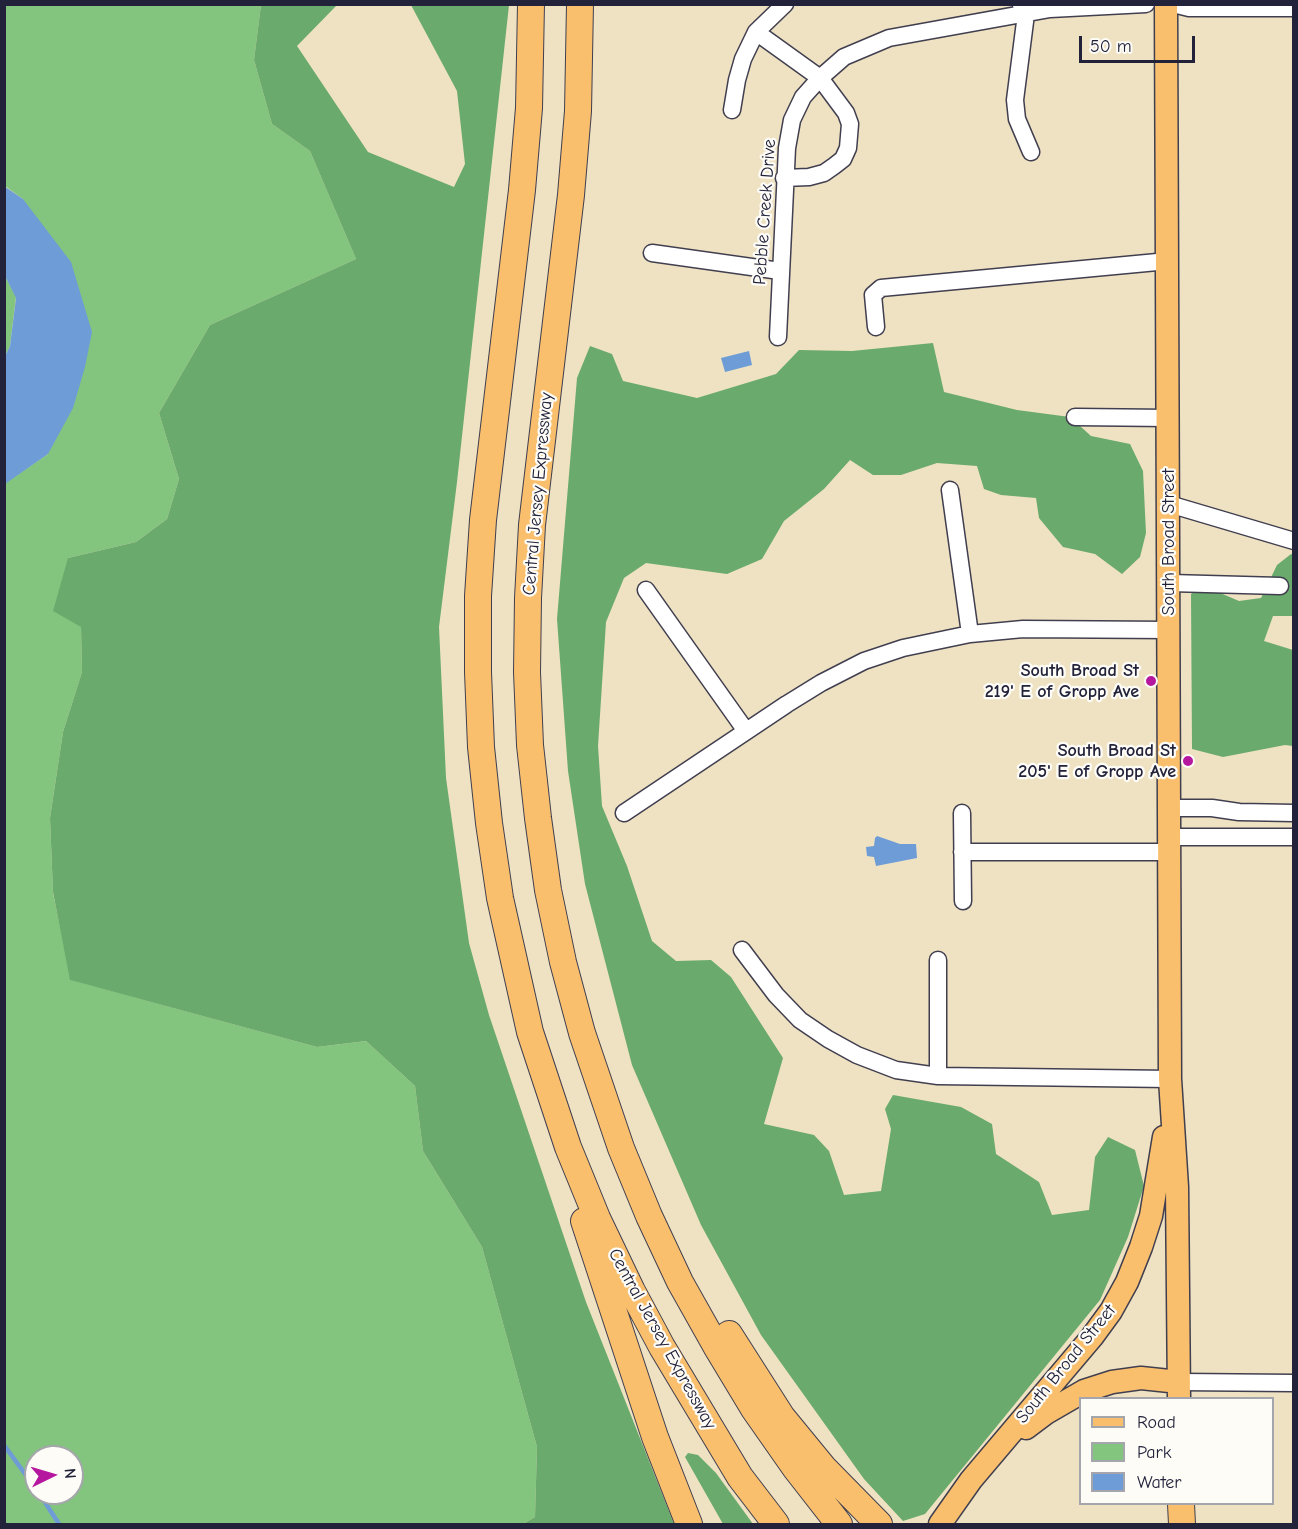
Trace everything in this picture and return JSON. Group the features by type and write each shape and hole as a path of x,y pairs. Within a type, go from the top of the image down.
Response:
{"highway":[{"name":"Central Jersey Expressway","path":"531,4 529,108 522,190 483,520 478,596 481,747 500,898 530,1032 568,1147 597,1218 652,1328 740,1477 776,1524"},
{"name":"Central Jersey Expressway","path":"580,4 578,111 571,195 532,525 528,598 527,672 532,766 548,890 563,962 600,1091 649,1216 695,1310 754,1409 796,1469 839,1524"},
{"path":"600,1091 668,1228 745,1360 782,1417 823,1467 873,1519"},
{"path":"568,1147 588,1234 655,1437 689,1524"},
{"path":"1179,1505 1180,1524"}],"main road":[{"name":"South Broad Street","path":"1166,4 1170,583 1170,1079 1177,1187 1179,1390"},
{"name":"South Broad Street","path":"940,1524 971,1480 1092,1337 1111,1311 1127,1282 1150,1216 1162,1155 1170,1079"},
{"path":"996,1450 1046,1413 1084,1391 1112,1382 1141,1378 1179,1390"}],"street":[{"path":"732,110 743,59 756,32 785,4"},
{"name":"Pebble Creek Drive","path":"778,337 784,178 792,120 803,97 820,78 844,57 889,38 1024,9 1146,4"},
{"path":"1173,4 1189,8 1293,8"},
{"path":"1024,9 1015,100 1017,119 1031,152"},
{"path":"756,32 820,78 846,113 850,124 848,148 843,159 824,173 809,177 784,178"},
{"path":"652,253 780,271"},
{"path":"876,327 873,295 881,288 1168,261"},
{"path":"1075,417 1169,418"},
{"path":"950,490 970,634"},
{"path":"1169,504 1293,541"},
{"path":"1170,583 1280,586"},
{"path":"646,590 746,731"},
{"path":"624,813 821,683 864,661 903,648 970,634 1023,629 1170,630"},
{"path":"1170,808 1293,813"},
{"path":"962,813 963,901"},
{"path":"962,852 1293,837"},
{"path":"742,950 776,995 800,1020 857,1055 896,1070 938,1076 1170,1079"},
{"path":"938,960 938,1076"},
{"path":"1179,1390 1293,1383"}],"green space":[{"path":"5,5 261,5 254,60 272,124 310,151 356,259 210,325 159,413 179,479 167,519 136,542 68,558 81,627 82,672 63,732 50,818 53,893 71,980 317,1047 366,1041 415,1086 423,1151 482,1247 537,1447 535,1517 523,1524 5,1524 4,484 48,454 23,199 5,186"},
{"path":"261,5 337,5 297,46 368,152 454,187 465,164 457,91 411,5 509,5 439,627 446,778 469,943 489,1015 586,1302 674,1524 523,1524 535,1517 537,1447 482,1247 423,1151 415,1086 366,1041 317,1047 70,980 53,892 50,818 63,732 82,672 81,627 53,611 68,558 136,542 167,519 179,479 159,413 210,325 356,259 310,151 272,124 254,60"},
{"path":"5,276 16,297 10,346 5,356"},
{"path":"933,343 944,392 1017,410 1070,417 1091,436 1130,444 1143,471 1146,533 1140,557 1122,574 1095,554 1063,547 1039,518 1036,498 1001,495 984,489 977,466 937,463 901,475 873,475 850,460 824,489 784,521 762,559 727,574 646,563 624,578 606,622 598,746 602,806 627,866 652,941 676,961 711,960 731,977 783,1058 764,1124 814,1135 829,1151 844,1195 881,1191 891,1129 885,1109 893,1095 961,1107 992,1124 996,1154 1039,1182 1052,1215 1089,1210 1095,1157 1108,1137 1135,1150 1144,1186 1128,1237 1100,1300 925,1514 903,1521 864,1479 761,1335 701,1225 632,1065 585,884 568,771 557,619 577,378 590,346 612,354 623,381 697,398 776,374 799,350 852,351"},
{"path":"1291,554 1293,555 1293,616 1273,616 1264,641 1293,650 1293,746 1285,745 1223,757 1192,749 1191,594 1204,586 1239,601 1261,598 1277,565"},
{"path":"688,1453 698,1455 716,1473 753,1524 723,1524 685,1457"}],"water":[{"path":"4,186 23,199 71,262 92,332 73,408 48,454 5,484 5,356 10,346 16,298 5,276"},
{"path":"749,351 752,365 725,372 721,358"},
{"path":"877,836 900,844 916,844 917,858 876,866 874,857 867,856 866,847 874,846"}],"waterway":[{"path":"4,1445 24,1472"},
{"path":"47,1505 59,1524"}],"place":[{"name":"South Broad St 219' E of Gropp Ave","path":"1151,681"},
{"name":"South Broad St 205' E of Gropp Ave","path":"1188,761"}]}
